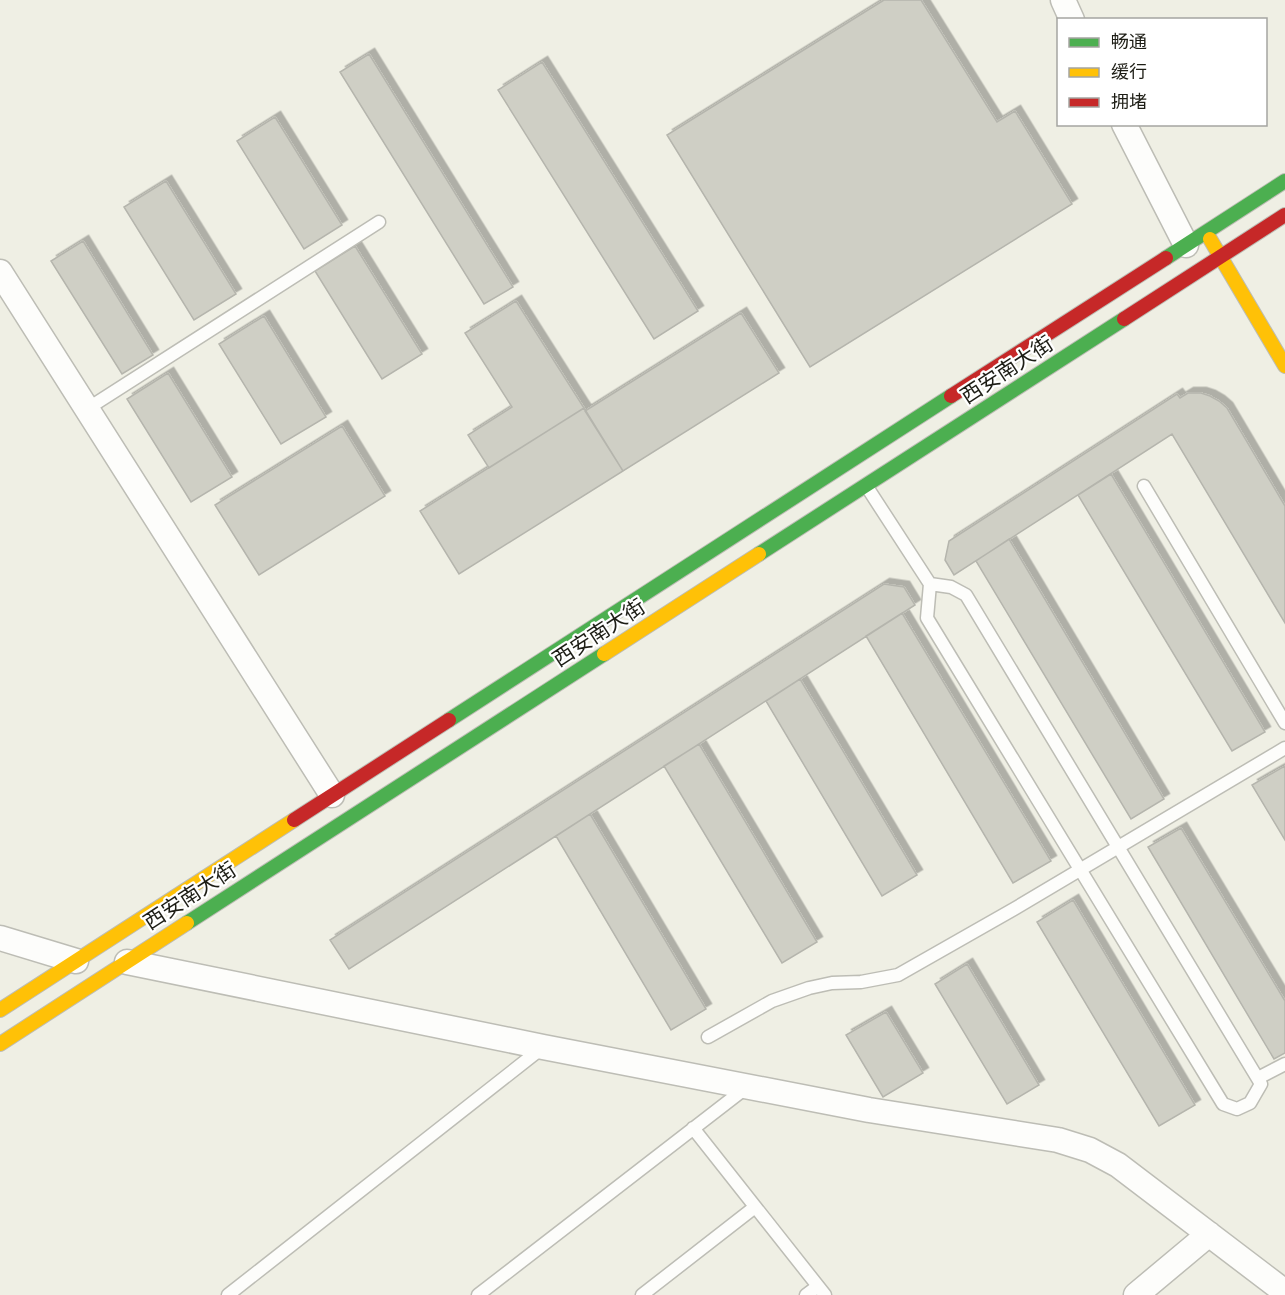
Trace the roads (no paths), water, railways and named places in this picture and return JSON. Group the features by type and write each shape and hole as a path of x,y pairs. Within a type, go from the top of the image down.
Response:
{"main road":[{"name":"西安南大街","path":"0,1010 1285,181"},
{"name":"西安南大街","path":"0,1044 1285,216"},
{"path":"1196,238 1220,257 1285,366"}],"street":[{"path":"1063,0 1071,18"},
{"path":"1125,126 1196,238"},
{"path":"0,272 332,795"},
{"path":"0,938 76,961"},
{"path":"127,963 869,1110 1058,1140 1090,1150 1118,1165 1285,1292"},
{"path":"1136,1295 1209,1234"}],"lane":[{"path":"87,410 379,222"},
{"path":"866,486 930,584 927,618 1223,1104 1237,1109 1250,1103 1261,1084 1258,1078 966,595 951,587 930,584"},
{"path":"1144,486 1285,723"},
{"path":"708,1037 772,1001 809,988 898,975 1285,748"},
{"path":"228,1295 543,1047"},
{"path":"1258,1078 1285,1064"},
{"path":"478,1295 748,1086"},
{"path":"693,1128 821,1290 806,1295"},
{"path":"642,1295 755,1207"}]}
